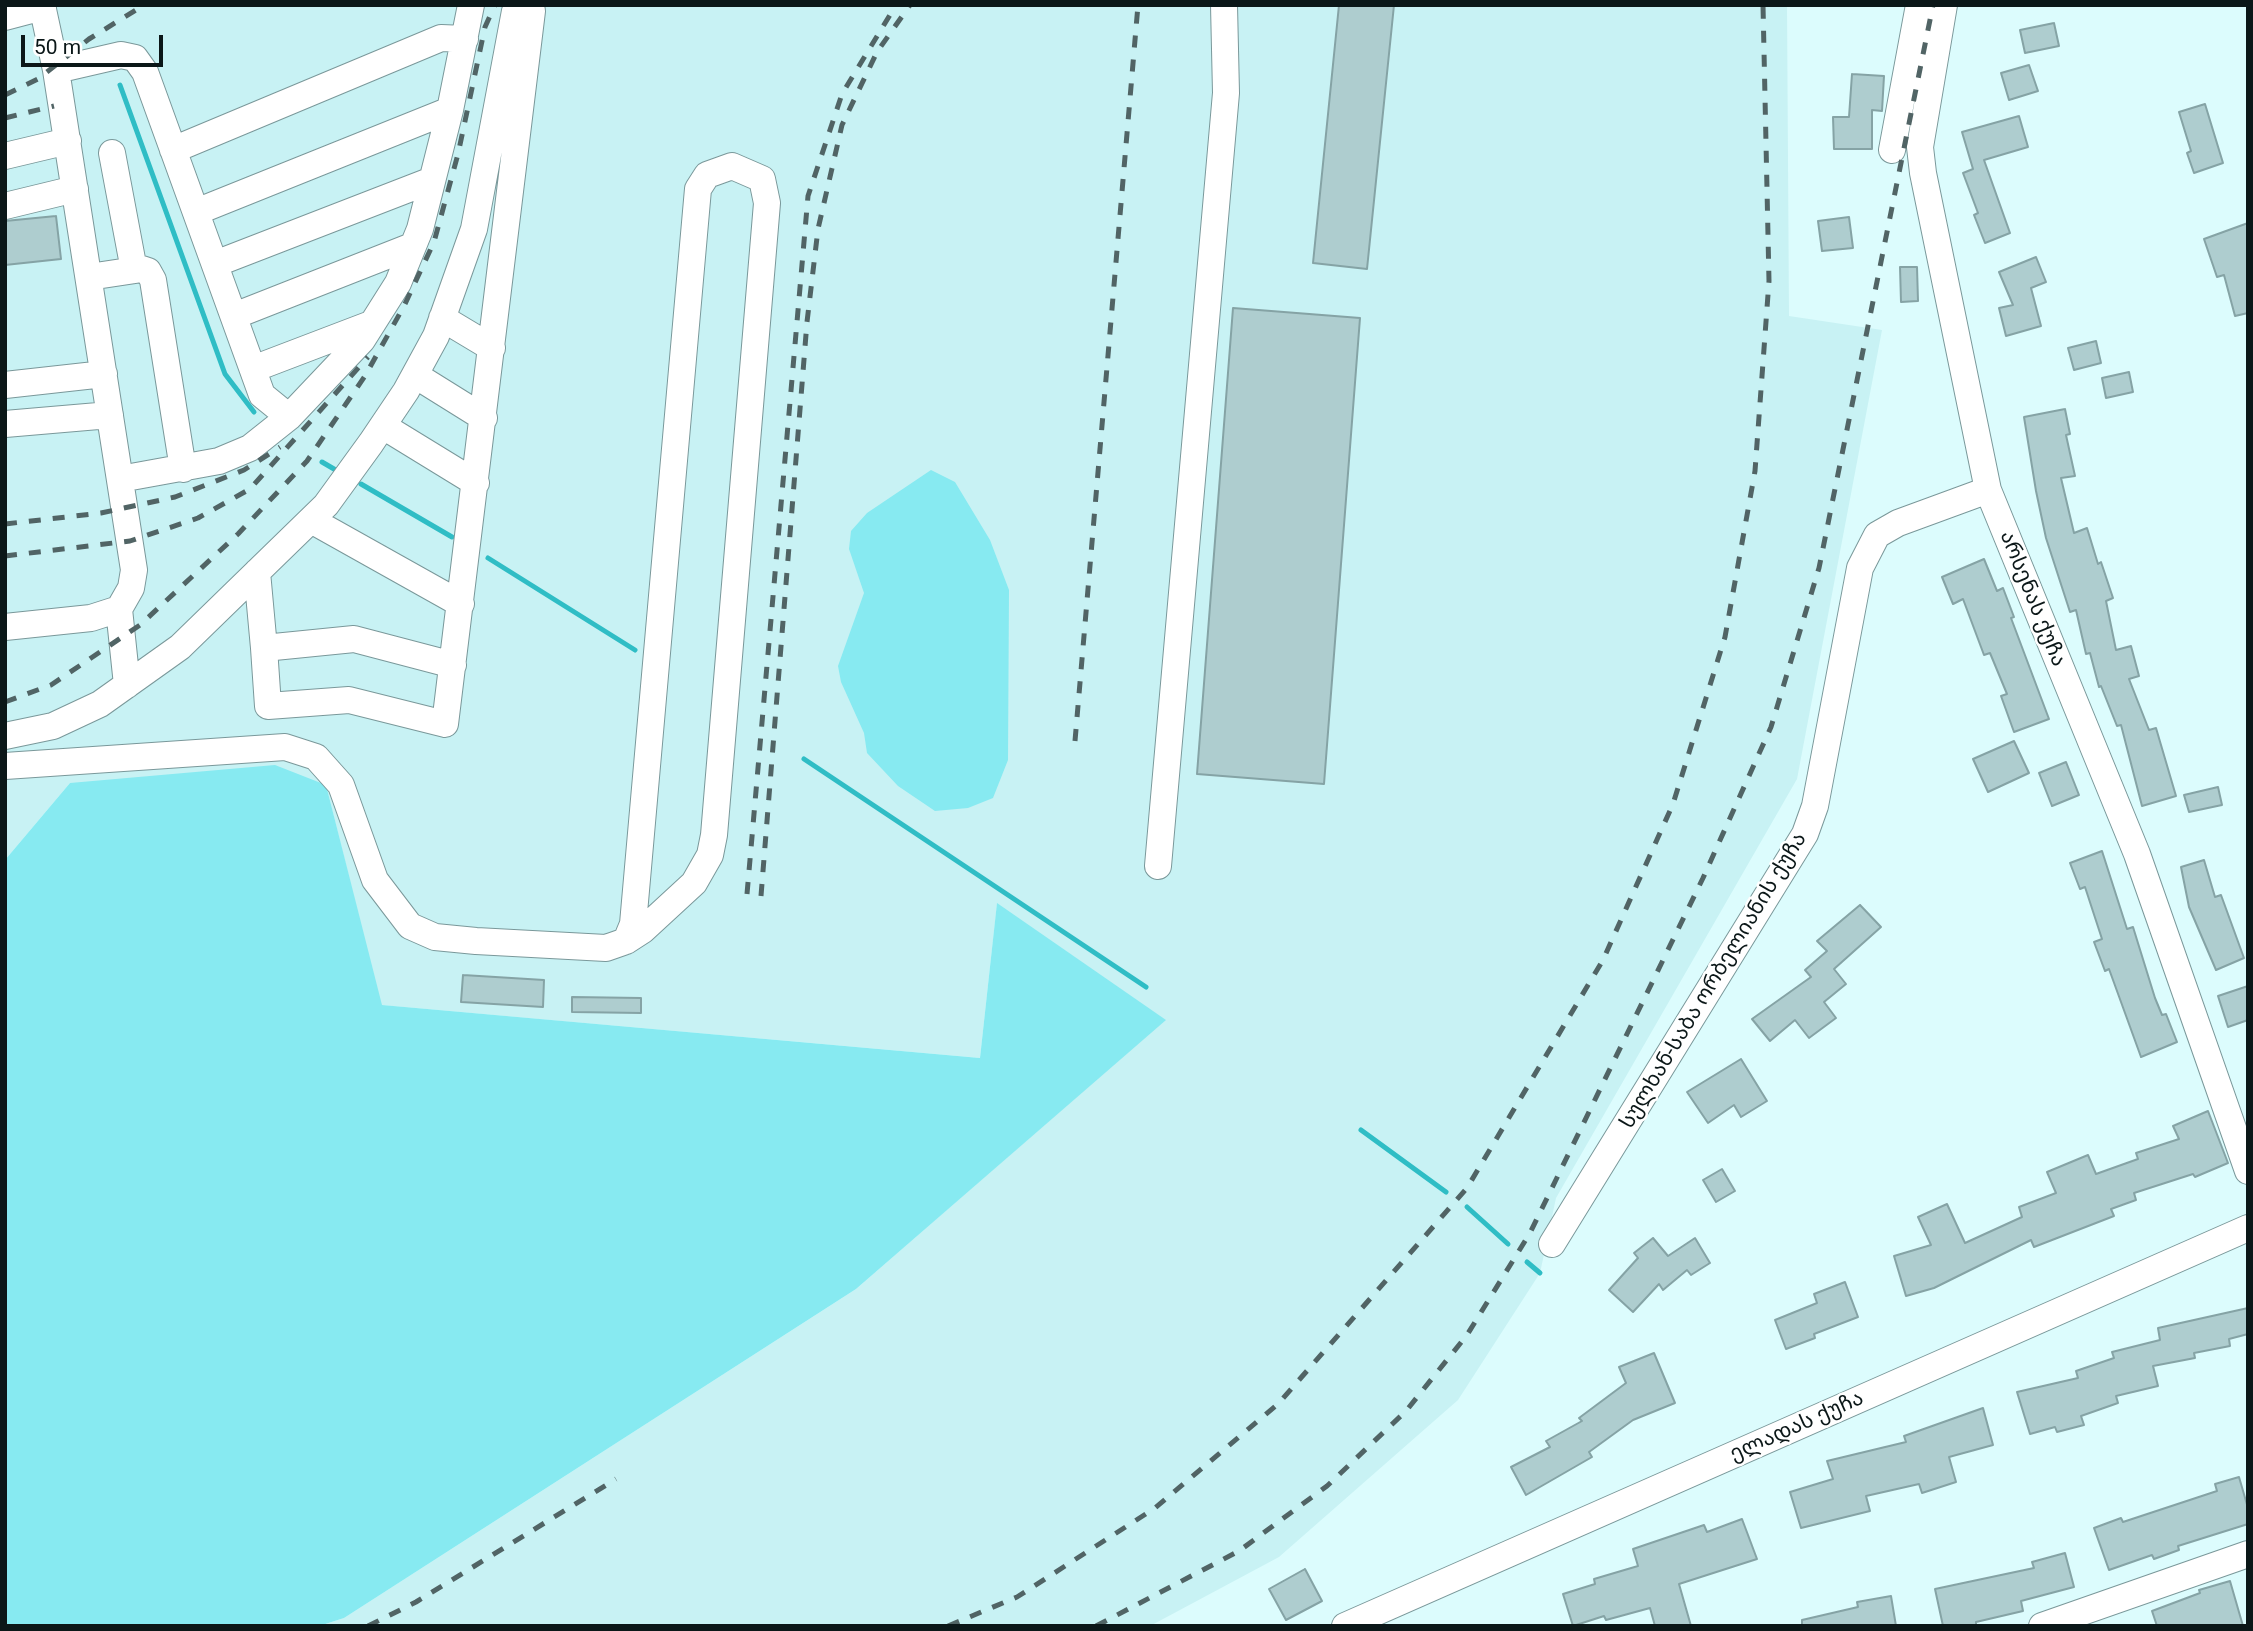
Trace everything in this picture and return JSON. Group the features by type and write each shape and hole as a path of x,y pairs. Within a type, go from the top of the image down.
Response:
{"street":[{"path":"120,479 183,470 219,461 250,448 289,417 362,340 398,283 412,246 450,110 471,5"},
{"path":"1158,866 1226,93 1224,5"},
{"path":"1892,150 1919,5"},
{"name":"არსენას ქუჩა","path":"1944,5 1920,147 1923,173 1988,490 2137,854 2248,1171"},
{"path":"5,18 42,6 56,70 134,570 131,589 119,609 127,685"},
{"path":"5,736 53,726 100,704 180,647 310,520 326,505 383,426 415,375 442,318 474,229 515,11 532,11 484,418 444,724 349,700 268,706 257,572"},
{"path":"173,150 441,38 465,39"},
{"path":"56,70 121,55 135,58 145,72 262,396 289,417"},
{"path":"196,212 450,110"},
{"path":"5,156 68,141"},
{"path":"112,153 125,188 134,270"},
{"path":"5,766 285,747 316,757 341,785 367,862 410,926 435,937 476,942 606,948 626,941 643,930 694,883 710,855 714,835 767,203 762,179 732,166 707,175 698,189 633,924 626,941"},
{"path":"215,264 432,180"},
{"path":"5,206 76,193 125,188"},
{"path":"234,316 412,246"},
{"path":"89,277 134,270 148,271 153,280 183,470"},
{"path":"442,318 492,348"},
{"path":"253,369 371,324"},
{"path":"5,385 104,374"},
{"path":"415,375 484,418"},
{"path":"5,424 110,415"},
{"path":"383,426 476,482"},
{"name":"სულხან-საბა ორბელიანის ქუჩა","path":"1552,1244 1805,834 1815,806 1860,568 1877,535 1898,523 1988,490"},
{"path":"310,520 461,604"},
{"path":"5,627 91,618 119,609"},
{"path":"264,648 354,639 453,665"},
{"name":"ელადას ქუჩა","path":"1345,1626 2248,1228"},
{"path":"2042,1626 2248,1554"}],"shaded area":[{"path":"5,5 1787,5 1789,316 1882,330 1797,779 1556,1198 1540,1273 1458,1400 1279,1557 1150,1626 319,1626 344,1618 856,1289 1165,1020 997,904 980,1058 381,1005 326,785 70,783 5,860"},
{"path":"931,470 955,482 990,540 1009,590 1008,760 993,798 968,808 935,811 898,786 867,753 864,733 841,682 838,666 864,593 849,549 851,531 867,513"},
{"path":"275,765 326,785 382,1005 980,1058 997,903 1166,1020 856,1289 344,1618 319,1626 5,1626 5,860 70,783"}],"building":[{"path":"1339,5 1394,5 1367,269 1313,263"},
{"path":"2054,23 2059,46 2025,53 2020,30"},
{"path":"2029,65 2038,91 2009,100 2001,73"},
{"path":"1852,74 1884,76 1882,111 1872,110 1872,149 1834,149 1833,117 1849,117"},
{"path":"2205,104 2223,163 2194,173 2187,153 2191,151 2179,112"},
{"path":"2019,116 2028,147 1984,160 2010,233 1985,243 1974,215 1978,213 1963,173 1973,169 1962,132"},
{"path":"56,216 61,259 5,265 5,221"},
{"path":"1849,217 1853,248 1822,251 1818,221"},
{"path":"2248,223 2248,313 2235,316 2224,275 2217,277 2204,239"},
{"path":"2036,257 2046,282 2031,288 2041,326 2006,336 1999,308 2013,305 1999,272"},
{"path":"1900,267 1917,267 1918,301 1901,302"},
{"path":"1233,308 1360,318 1324,784 1197,774"},
{"path":"2096,341 2101,363 2074,370 2068,348"},
{"path":"2129,372 2133,392 2106,398 2102,378"},
{"path":"2065,409 2070,434 2066,435 2075,476 2061,478 2074,533 2087,528 2098,564 2101,562 2113,598 2106,601 2116,650 2131,646 2139,676 2129,679 2149,730 2156,728 2176,796 2142,806 2121,725 2117,726 2101,686 2099,687 2090,653 2086,654 2076,610 2070,612 2046,538 2036,491 2024,417"},
{"path":"1984,559 1997,591 2003,588 2014,617 2011,618 2049,719 2014,732 2001,696 2007,694 1990,653 1984,655 1963,599 1953,604 1942,577"},
{"path":"2014,741 2029,773 1988,792 1973,759"},
{"path":"2066,762 2079,795 2052,806 2039,773"},
{"path":"2218,787 2222,805 2189,812 2184,795"},
{"path":"2102,851 2127,929 2133,927 2155,998 2162,1015 2166,1014 2177,1042 2141,1057 2109,969 2105,971 2094,942 2102,939 2085,887 2080,889 2070,863"},
{"path":"2204,860 2215,897 2221,895 2244,958 2216,970 2189,907 2181,867"},
{"path":"1860,905 1881,927 1834,969 1846,984 1824,1002 1836,1018 1809,1038 1795,1020 1770,1041 1752,1019 1811,977 1805,970 1827,951 1817,941"},
{"path":"463,975 544,980 543,1007 461,1002"},
{"path":"2248,986 2248,1020 2228,1027 2218,996"},
{"path":"572,997 641,998 641,1013 572,1012"},
{"path":"1741,1059 1767,1101 1741,1117 1734,1105 1708,1123 1687,1092"},
{"path":"2208,1111 2228,1163 2195,1177 2193,1174 2134,1193 2136,1200 2111,1209 2114,1216 2034,1247 2031,1240 1934,1288 1906,1296 1894,1256 1931,1245 1918,1217 1947,1204 1965,1243 2022,1217 2019,1207 2056,1193 2047,1172 2088,1155 2096,1174 2138,1159 2136,1153 2179,1139 2173,1126"},
{"path":"1722,1169 1735,1191 1716,1202 1703,1180"},
{"path":"1653,1238 1668,1256 1695,1238 1710,1263 1691,1275 1687,1270 1663,1290 1659,1284 1633,1312 1609,1290 1638,1258 1634,1253"},
{"path":"1845,1282 1858,1317 1814,1334 1815,1338 1786,1349 1775,1320 1817,1303 1814,1294"},
{"path":"2248,1308 2248,1334 2229,1339 2230,1346 2194,1353 2195,1358 2153,1366 2158,1386 2116,1396 2118,1403 2081,1416 2084,1425 2057,1432 2055,1427 2030,1434 2017,1392 2078,1378 2076,1371 2114,1358 2112,1352 2160,1340 2158,1328"},
{"path":"1654,1353 1675,1403 1633,1420 1589,1452 1592,1457 1526,1495 1511,1467 1550,1447 1546,1441 1582,1421 1579,1418 1626,1383 1619,1367"},
{"path":"1983,1408 1993,1445 1949,1457 1956,1482 1922,1493 1919,1484 1866,1496 1870,1511 1801,1528 1790,1492 1833,1479 1827,1461 1906,1442 1904,1436"},
{"path":"2239,1477 2248,1508 2248,1524 2178,1546 2179,1550 2154,1559 2152,1555 2109,1570 2094,1528 2121,1518 2123,1522 2217,1491 2215,1484"},
{"path":"1742,1519 1757,1559 1679,1584 1691,1626 1655,1626 1650,1608 1606,1620 1604,1616 1573,1626 1563,1594 1595,1584 1594,1579 1638,1566 1633,1549 1704,1525 1707,1532"},
{"path":"2065,1553 2074,1587 2021,1601 2023,1611 1976,1622 1976,1626 1943,1626 1935,1589 2034,1568 2032,1562"},
{"path":"1305,1569 1322,1601 1286,1620 1269,1589"},
{"path":"2230,1581 2243,1626 2157,1626 2152,1611 2200,1593 2199,1590"},
{"path":"1891,1596 1896,1626 1802,1626 1802,1620 1858,1607 1857,1602"}],"waterway":[{"path":"120,85 225,374 254,412"},
{"path":"322,462 334,469"},
{"path":"361,484 452,537"},
{"path":"488,558 635,650"},
{"path":"804,759 1146,987"},
{"path":"1361,1130 1446,1192"},
{"path":"1467,1207 1508,1244"},
{"path":"1527,1262 1540,1273"}],"railway":[{"path":"5,95 38,79 89,39 144,5"},
{"path":"5,702 51,685 140,625 238,534 307,461 365,376 404,306 434,242 458,154 485,27 495,5"},
{"path":"747,894 808,196 842,94 896,5"},
{"path":"761,896 807,322 818,229 842,125 877,52 910,5"},
{"path":"1075,741 1138,5"},
{"path":"948,1626 1017,1597 1155,1508 1278,1404 1467,1188 1603,960 1673,804 1725,637 1755,471 1769,281 1763,5"},
{"path":"1096,1626 1239,1551 1327,1486 1406,1411 1467,1335 1530,1233 1703,878 1771,727 1819,568 1933,5"},
{"path":"5,118 54,106"},
{"path":"5,556 130,541 198,518 250,489 368,357"},
{"path":"5,524 101,513 175,497 244,470 280,447"},
{"path":"368,1626 416,1602 616,1479"}]}
